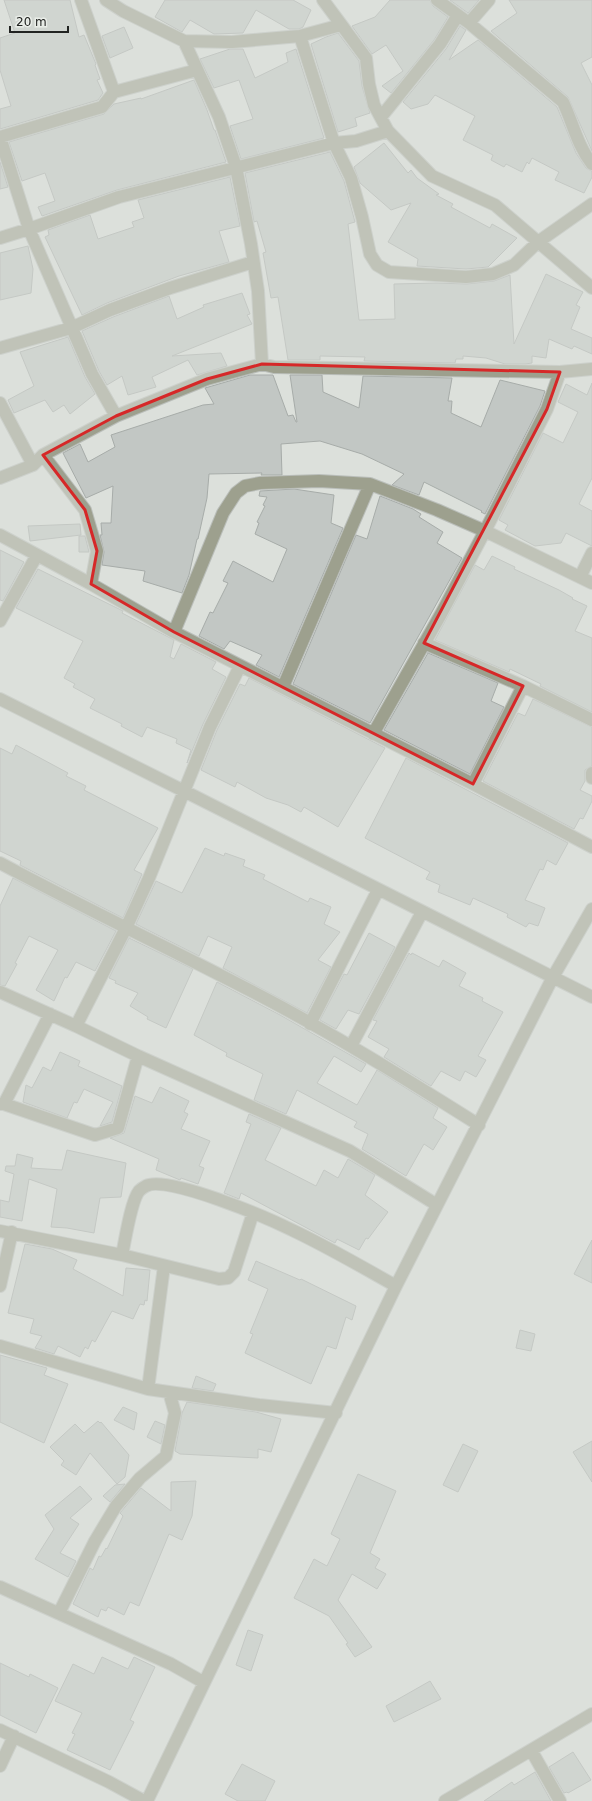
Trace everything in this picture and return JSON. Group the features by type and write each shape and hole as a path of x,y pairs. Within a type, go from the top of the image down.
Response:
{"street":[{"path":"81,0 114,92"},
{"path":"106,0 123,11 184,41 232,42 300,36 341,24"},
{"path":"323,0 366,58 369,84 374,105 388,131 432,176 495,205 592,288"},
{"path":"437,0 458,14 563,102 580,146 592,164"},
{"path":"469,23 490,0"},
{"path":"381,118 440,44 458,14"},
{"path":"300,36 334,143 351,178 362,217 370,254 377,265 389,272 466,277 493,274 514,265 538,242 592,204"},
{"path":"184,41 196,70 219,117 236,167 251,244 258,291 262,364"},
{"path":"116,416 92,374 29,229 0,137 102,106 114,92 196,70"},
{"path":"0,238 119,197 334,143 356,141 388,131"},
{"path":"0,348 71,328 110,310 170,288 253,262"},
{"path":"0,478 33,465 43,455 116,416 207,379 262,364 274,367 560,372 592,369"},
{"path":"374,734 485,531 547,409 560,372"},
{"path":"0,403 33,465"},
{"path":"43,455 86,510 97,551 91,584"},
{"path":"174,632 223,513 240,489 245,486 260,483 319,481 370,484 437,510 485,531 592,583"},
{"path":"283,687 370,484"},
{"path":"0,535 91,584 174,632 473,784 592,847"},
{"path":"580,577 592,553"},
{"path":"0,621 37,555"},
{"path":"424,643 523,686 592,720"},
{"path":"76,1026 126,928 149,878 210,727 240,666"},
{"path":"473,784 523,686"},
{"path":"0,699 184,790 378,890 592,997"},
{"path":"592,773 592,778"},
{"path":"0,863 256,994 351,1046 479,1124"},
{"path":"310,1024 378,890"},
{"path":"0,1730 109,1782 145,1801 336,1413 396,1286 553,977 592,909"},
{"path":"351,1046 422,912"},
{"path":"0,992 350,1151 437,1205"},
{"path":"50,1014 2,1104 95,1135 105,1134 118,1128 138,1056"},
{"path":"122,1255 133,1204 138,1192 148,1184 160,1184 176,1186 253,1212 293,1230 396,1286"},
{"path":"0,1286 6,1232 122,1255 219,1279 228,1278 234,1272 253,1212"},
{"path":"148,1389 164,1266"},
{"path":"0,1346 148,1389 259,1405 336,1413"},
{"path":"58,1613 95,1541 116,1506 140,1478 166,1456 171,1438 175,1413 169,1392"},
{"path":"0,1587 171,1664 203,1682"},
{"path":"445,1801 592,1714"},
{"path":"0,1766 14,1736"},
{"path":"531,1750 560,1801"}],"highlighted area":[{"path":"262,364 560,372 547,409 424,643 523,686 473,784 174,632 91,584 97,551 85,510 43,455 116,416 207,379"}],"building":[{"path":"4,0 70,0 79,37 84,35 96,64 95,65 100,79 97,80 103,93 98,100 0,129 0,109 11,106 0,70 0,38 15,33"},
{"path":"165,0 293,0 311,10 303,27 299,29 289,29 256,10 243,33 214,34 190,20 182,32 155,17"},
{"path":"390,0 430,0 433,6 448,17 434,40 391,93 382,86 403,71 386,45 372,54 352,26 375,17"},
{"path":"450,0 479,0 468,13"},
{"path":"509,0 592,0 592,57 581,63 592,85 592,151 568,97 491,31 517,13"},
{"path":"460,26 466,30 449,60 478,40 557,107 576,153 586,168 592,171 592,177 584,193 555,180 559,172 532,158 529,164 527,162 522,172 506,164 504,167 491,160 493,155 463,140 475,116 435,95 428,104 411,109 403,102 446,49"},
{"path":"124,27 133,48 110,58 102,36"},
{"path":"338,33 359,61 362,86 370,113 355,118 357,126 338,132 311,44"},
{"path":"230,49 243,49 255,78 288,62 286,53 296,49 324,138 241,159 230,126 253,119 239,80 214,88 200,59"},
{"path":"194,80 215,130 226,162 117,190 42,216 38,207 55,201 45,173 22,181 9,142 104,114 114,104 141,99"},
{"path":"384,143 408,173 411,170 417,178 439,194 436,195 453,204 451,207 490,228 492,224 517,238 488,267 466,269 417,266 418,259 388,242 411,203 391,210 360,183 354,167"},
{"path":"330,152 344,181 355,222 348,224 359,320 395,319 394,284 467,284 494,281 510,275 514,344 546,274 583,292 576,305 580,307 571,329 592,338 592,354 574,346 572,349 549,339 546,358 532,356 532,363 525,364 505,364 486,358 463,356 463,359 456,359 455,363 364,361 365,357 320,356 320,360 288,360 278,297 271,298 263,253 266,252 257,221 254,222 245,173"},
{"path":"0,162 8,187 0,189"},
{"path":"230,177 240,226 219,231 229,262 179,276 107,303 82,315 45,237 49,235 48,230 90,215 98,239 134,227 132,222 144,218 138,200"},
{"path":"28,246 33,269 31,293 0,300 0,253"},
{"path":"242,293 250,314 247,315 252,324 172,356 221,353 227,366 197,375 188,360 152,377 156,387 128,395 122,376 107,385 99,371 82,331 113,317 169,296 177,319 204,307 203,305"},
{"path":"68,337 85,377 95,394 70,414 64,405 53,412 45,400 14,413 8,400 34,386 20,352"},
{"path":"250,375 273,375 288,416 293,415 296,422 290,375 322,375 323,392 359,408 363,376 452,378 448,401 452,401 451,413 481,427 500,380 545,391 540,406 485,514 481,512 482,511 424,482 419,495 392,485 404,474 362,454 320,441 281,444 282,475 261,475 262,473 209,474 207,498 198,539 189,575 182,593 143,581 145,571 102,565 104,552 100,535 102,535 101,523 111,523 113,486 86,498 63,453 80,444 88,462 115,447 111,435 203,405 214,404 205,388"},
{"path":"592,383 592,478 579,504 592,511 592,546 566,533 561,543 535,546 505,530 508,525 499,520 543,433 563,443 578,412 558,402 566,384 587,395"},
{"path":"294,489 334,495 331,523 343,528 279,677 256,665 262,655 230,641 224,649 199,636 210,612 213,613 228,583 223,581 233,561 273,582 287,549 255,534 259,523 257,522 265,506 263,505 267,497 259,496 260,491"},
{"path":"380,496 413,509 421,514 419,517 443,532 437,543 462,558 370,723 293,684 356,535 367,539"},
{"path":"80,524 81,535 30,541 28,526"},
{"path":"79,536 85,536 89,552 79,552"},
{"path":"0,550 24,562 3,601 0,600"},
{"path":"492,556 515,567 514,569 559,590 573,598 572,599 587,606 575,631 592,638 592,712 510,669 509,672 435,640 475,565 484,570"},
{"path":"38,569 123,611 122,613 174,640 170,657 174,659 181,644 216,662 212,669 226,677 203,724 187,763 191,750 176,743 177,739 147,727 142,737 121,726 122,724 90,708 95,699 73,687 75,684 64,678 83,641 16,608"},
{"path":"428,653 498,683 491,701 504,707 470,774 384,730"},
{"path":"249,678 385,748 338,827 304,807 301,812 288,805 266,798 237,782 235,787 201,770 217,730 240,684 245,686"},
{"path":"533,699 592,727 592,766 585,770 585,781 580,790 592,796 592,801 583,819 580,818 574,829 483,781 518,713 525,716"},
{"path":"16,745 68,773 66,776 86,786 84,790 158,828 134,870 142,874 123,918 20,865 21,861 0,851 0,748 12,754"},
{"path":"406,758 568,843 556,865 547,860 543,870 540,869 525,900 545,908 538,926 529,923 526,927 507,917 508,914 473,898 470,905 438,892 440,885 426,879 430,872 365,838"},
{"path":"205,848 224,856 225,853 245,860 243,866 265,875 263,879 308,902 310,898 331,907 324,924 340,932 318,960 331,967 307,1013 223,968 232,947 208,936 199,956 136,924 156,881 182,893"},
{"path":"13,878 116,931 95,971 76,962 67,978 65,977 54,1001 36,990 58,950 29,936 15,963 17,964 5,986 0,985 0,906"},
{"path":"369,933 395,947 359,1014 348,1010 336,1029 320,1020 344,974 347,975"},
{"path":"129,938 193,969 166,1028 147,1019 148,1017 130,1006 138,993 115,983 116,981 109,978"},
{"path":"409,953 411,955 412,953 439,967 443,960 466,973 459,986 483,998 482,1001 503,1012 478,1056 486,1060 476,1077 465,1071 460,1081 441,1071 431,1086 384,1057 389,1049 368,1037 377,1021 373,1020"},
{"path":"217,982 280,1015 366,1064 361,1072 334,1056 317,1083 357,1105 377,1070 438,1108 433,1118 447,1127 433,1150 424,1144 406,1176 362,1149 368,1134 354,1127 357,1122 297,1090 286,1114 254,1100 263,1074 226,1056 227,1053 194,1035"},
{"path":"60,1052 80,1061 78,1066 122,1086 112,1122 100,1126 113,1102 84,1089 77,1103 74,1102 67,1118 23,1102 26,1085 32,1088 43,1067 51,1071"},
{"path":"160,1087 189,1101 184,1112 188,1114 181,1129 210,1141 199,1166 204,1168 198,1184 181,1178 180,1180 156,1170 159,1159 110,1138 124,1133 135,1096 152,1103"},
{"path":"249,1114 281,1128 265,1160 316,1186 324,1170 338,1178 348,1159 375,1175 365,1195 388,1212 368,1239 366,1238 359,1250 337,1239 335,1243 241,1193 239,1199 224,1193 251,1124 246,1122"},
{"path":"67,1150 126,1163 121,1197 100,1198 94,1233 67,1228 51,1227 57,1189 29,1179 22,1221 0,1217 0,1200 9,1202 14,1174 5,1171 6,1166 15,1166 17,1154 33,1158 31,1168 62,1170"},
{"path":"592,1240 592,1283 574,1274"},
{"path":"25,1244 52,1249 77,1260 73,1269 123,1296 126,1268 150,1270 147,1301 145,1300 144,1305 140,1304 133,1319 112,1311 95,1342 92,1340 88,1349 85,1347 80,1357 58,1346 54,1354 35,1348 42,1336 30,1333 34,1319 8,1313"},
{"path":"256,1261 300,1280 301,1279 356,1306 352,1320 346,1317 336,1349 327,1346 311,1384 245,1353 253,1334 250,1333 268,1289 248,1280"},
{"path":"520,1330 535,1334 531,1351 516,1348"},
{"path":"0,1355 47,1368 44,1375 68,1384 44,1443 0,1422"},
{"path":"196,1376 216,1384 213,1391 192,1388"},
{"path":"187,1402 256,1412 281,1419 271,1452 258,1449 258,1458 180,1454 175,1451 182,1413"},
{"path":"123,1407 137,1413 134,1430 114,1420"},
{"path":"98,1421 100,1423 101,1422 129,1455 125,1477 117,1484 90,1453 76,1475 61,1465 64,1461 50,1447 75,1424 84,1433"},
{"path":"155,1421 165,1425 161,1444 147,1437"},
{"path":"592,1441 592,1482 573,1452"},
{"path":"463,1444 478,1451 458,1492 443,1485"},
{"path":"358,1474 396,1491 370,1553 380,1559 375,1568 386,1574 377,1589 352,1574 338,1600 372,1647 355,1657 346,1644 348,1643 329,1616 294,1598 314,1559 327,1566 340,1539 331,1534"},
{"path":"196,1481 192,1516 182,1540 169,1534 139,1606 130,1602 124,1615 108,1607 106,1611 101,1609 98,1617 73,1604 90,1568 93,1570 99,1556 101,1557 106,1548 107,1549 123,1516 120,1513 141,1488 171,1511 171,1482"},
{"path":"125,1484 110,1502 103,1496 115,1485"},
{"path":"80,1486 92,1499 70,1518 79,1524 60,1553 76,1561 68,1577 35,1559 54,1529 45,1515"},
{"path":"248,1630 263,1635 251,1671 236,1665"},
{"path":"102,1657 128,1669 134,1657 155,1667 130,1720 134,1722 110,1770 67,1750 75,1734 72,1733 82,1713 55,1701 73,1664 94,1674"},
{"path":"0,1663 29,1677 30,1674 58,1688 36,1733 0,1715"},
{"path":"430,1681 441,1699 394,1722 386,1706"},
{"path":"573,1752 591,1780 568,1793 564,1793 549,1767"},
{"path":"242,1764 275,1781 265,1801 238,1801 225,1794"},
{"path":"535,1772 551,1801 484,1801 512,1782 514,1785"}]}
